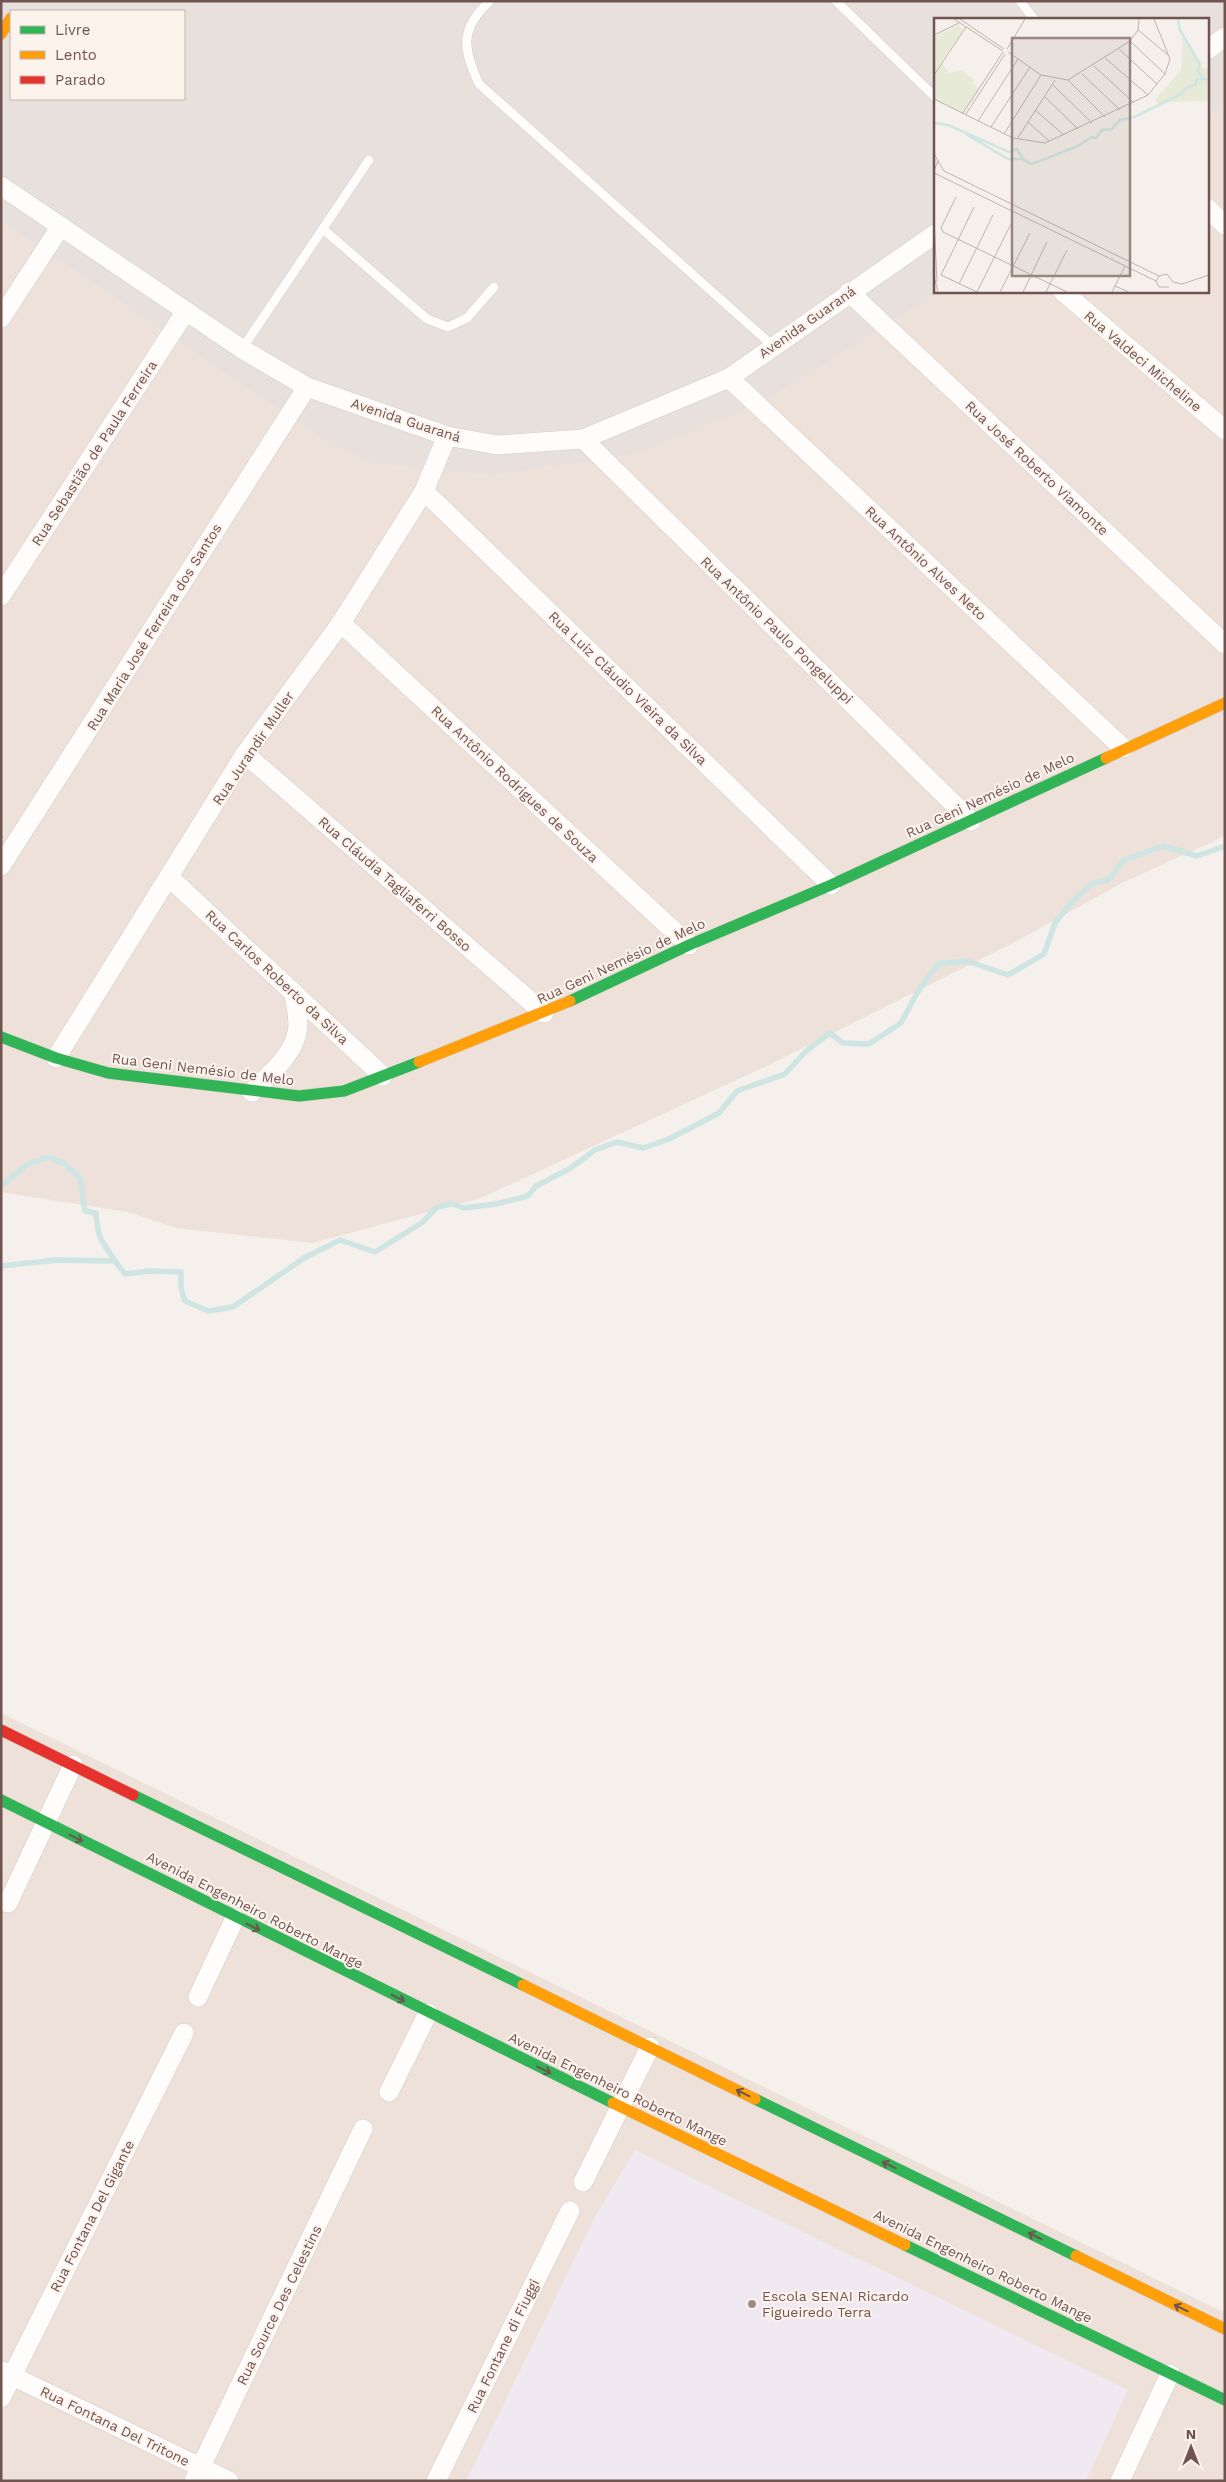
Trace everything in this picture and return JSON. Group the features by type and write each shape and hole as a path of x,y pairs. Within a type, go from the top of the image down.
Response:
{"street":[{"path":"1,34 10,19"},
{"path":"1208,49 1225,37"},
{"name":"Avenida Guaraná","path":"1,186 242,349 307,387 447,436 497,445 584,439 729,378 849,292 934,235"},
{"path":"1208,209 1225,225"},
{"path":"1,318 61,226"},
{"name":"Rua José Roberto Viamonte","path":"849,292 1225,644"},
{"name":"Rua Valdeci Micheline","path":"1063,292 1225,430"},
{"name":"Rua Sebastião de Paula Ferreira","path":"1,596 186,311"},
{"name":"Rua Antônio Alves Neto","path":"729,378 1123,748"},
{"name":"Rua Maria José Ferreira dos Santos","path":"1,866 307,387"},
{"name":"Rua Jurandir Muller","path":"56,1058 170,878 245,754 341,622 424,490 447,436"},
{"name":"Rua Antônio Paulo Pongeluppi","path":"584,439 971,821"},
{"name":"Rua Luiz Cláudio Vieira da Silva","path":"424,490 831,885"},
{"name":"Rua Antônio Rodrigues de Souza","path":"341,622 689,946"},
{"name":"Rua Geni Nemésio de Melo","path":"1,1037 56,1058 108,1073 252,1092 299,1096 344,1091 544,1013 689,946 831,885 971,821 1123,748 1225,703"},
{"name":"Rua Cláudia Tagliaferri Bosso","path":"245,754 544,1013"},
{"name":"Rua Carlos Roberto da Silva","path":"170,878 383,1076"},
{"path":"252,1092 284,1059 294,1043 298,1025 294,993"},
{"path":"1,1730 1225,2329"},
{"path":"8,1903 73,1765"},
{"name":"Avenida Engenheiro Roberto Mange","path":"1,1800 428,2013 1225,2400"},
{"path":"198,1997 236,1918"},
{"path":"389,2092 428,2013"},
{"name":"Rua Fontana Del Gigante","path":"1,2398 7,2374 184,2033"},
{"path":"583,2182 650,2046"},
{"name":"Rua Source Des Celestins","path":"198,2474 363,2130"},
{"name":"Rua Fontane di Fiuggi","path":"436,2481 570,2211"},
{"name":"Rua Fontana Del Tritone","path":"7,2374 198,2474 229,2481"},
{"path":"1120,2481 1170,2374"}],"lane":[{"path":"490,1 475,14 466,36 468,60 479,84 774,346"},
{"path":"836,1 934,96"},
{"path":"1020,1 1033,18"},
{"path":"242,349 368,160"},
{"path":"323,229 427,319 448,327 468,318 494,287"}],"shaded area":[{"path":"1,1 1225,1 1225,105 1208,115 1208,18 934,18 934,292 938,292 762,402 634,453 491,475 376,463 319,437 1,221"},
{"path":"1225,105 1225,836 1122,883 1015,942 771,1064 481,1198 312,1243 176,1228 128,1212 1,1192 1,221 319,437 934,291 1208,292 1208,115"},
{"path":"1,1713 1225,2313 1225,2481 1,2481"},
{"name":"Escola SENAI Ricardo Figueiredo Terra","path":"635,2150 1128,2390 1086,2481 466,2481 595,2217"}],"waterway":[{"path":"1,1186 28,1164 48,1157 65,1164 80,1178 85,1211 96,1213 100,1238 125,1274 149,1271 181,1272 181,1288 185,1301 208,1311 233,1307 304,1258 340,1240 375,1252 423,1222 437,1207 452,1204 464,1208 496,1204 528,1196 536,1186 569,1169 595,1150 617,1142 643,1148 669,1139 719,1113 737,1091 785,1074 805,1052 830,1033 843,1043 869,1044 901,1023 917,993 938,964 967,961 1008,975 1044,954 1055,923 1071,903 1091,884 1108,880 1124,860 1163,846 1197,856 1225,846"},
{"path":"1,1266 57,1260 114,1261"}],"traffic: fast":[{"path":"570,1001 689,945 831,885 1106,758"},
{"path":"1,1037 56,1058 108,1073 299,1096 344,1091 419,1062"},
{"path":"133,1795 523,1985"},
{"path":"1,1800 613,2103"},
{"path":"755,2099 1076,2256"},
{"path":"905,2245 1225,2400"}],"traffic: slow":[{"path":"1,34 10,20"},
{"path":"1106,758 1225,703"},
{"path":"419,1062 570,1001"},
{"path":"523,1985 755,2099"},
{"path":"613,2103 905,2245"},
{"path":"1076,2256 1225,2329"}],"traffic: jam":[{"path":"1,1730 133,1795"}],"place":[{"name":"Escola SENAI Ricardo Figueiredo Terra","path":"752,2304"}]}
